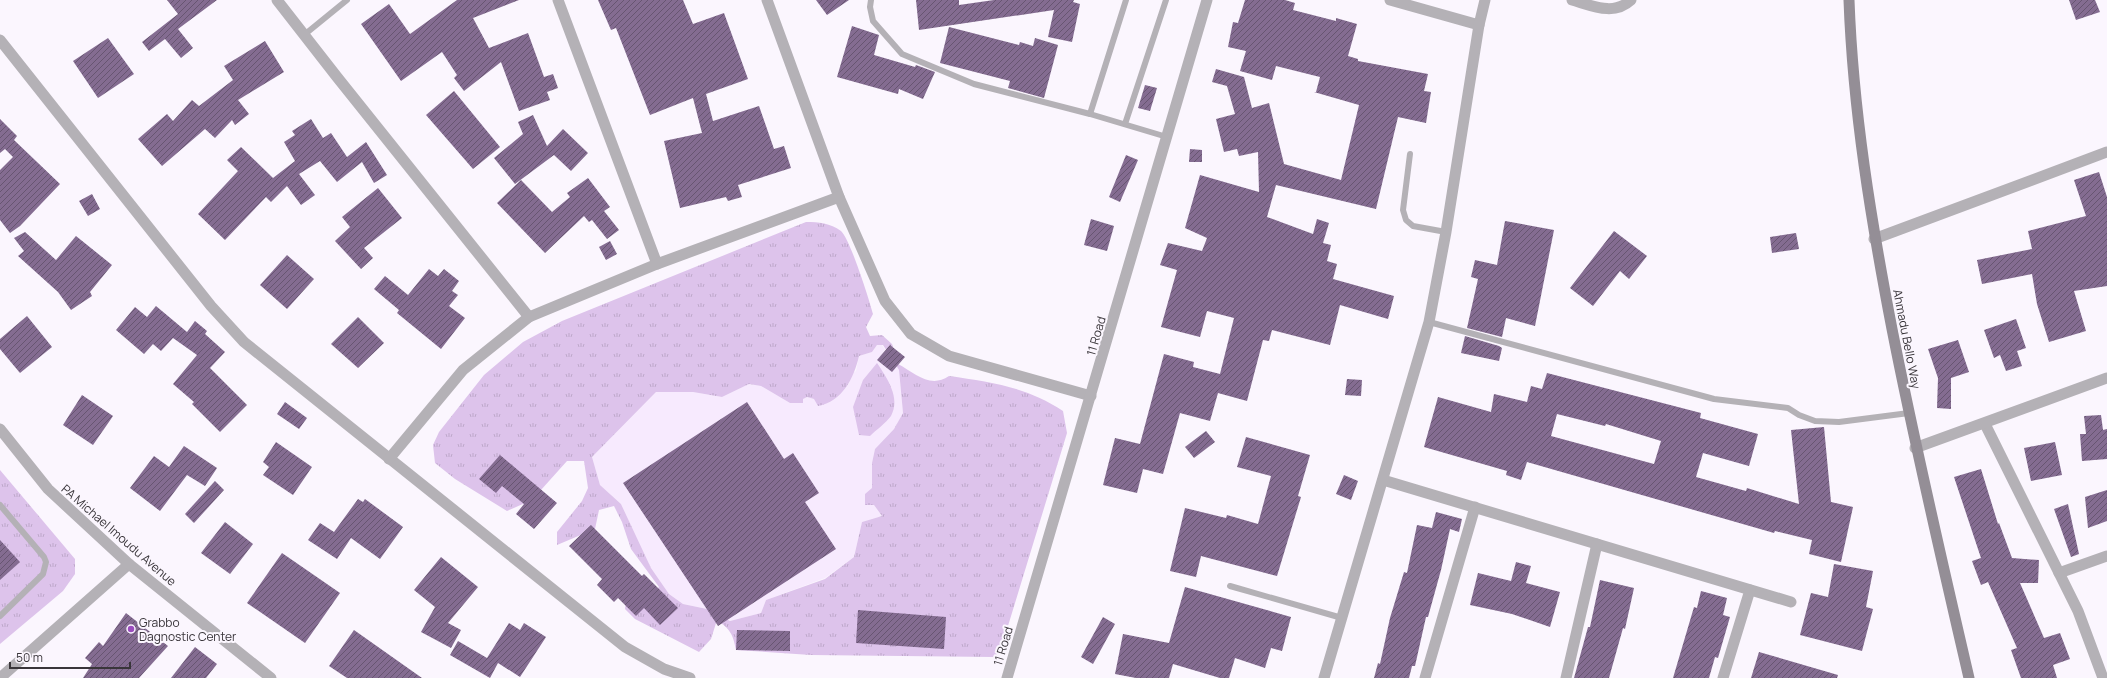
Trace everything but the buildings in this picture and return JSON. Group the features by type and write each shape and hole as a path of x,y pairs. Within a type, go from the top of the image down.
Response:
{"main road":[{"name":"Ahmadu Bello Way","path":"1849,0 1857,110 1874,239 1915,448 1969,678"}],"street":[{"path":"277,0 530,317"},
{"path":"558,0 657,264"},
{"path":"768,0 839,197 885,301 911,334 949,356 1091,396"},
{"name":"11 Road","path":"1007,678 1207,0"},
{"path":"1390,0 1479,25"},
{"path":"1324,678 1429,322 1446,232 1479,25 1485,0"},
{"path":"1572,0 1606,10 1623,8 1631,0"},
{"path":"0,40 216,311 244,342 388,459 625,647 664,670 690,678"},
{"path":"1874,239 2107,152"},
{"path":"388,459 463,370 530,317 657,264 839,197"},
{"path":"1915,448 1985,424 2107,378"},
{"path":"1985,424 2078,611 2103,678"},
{"name":"PA Michael Imoudu Avenue","path":"0,429 48,489 129,564 271,678"},
{"path":"1383,480 1791,602"},
{"path":"1425,678 1475,507"},
{"path":"1566,678 1597,544"},
{"path":"2059,573 2107,556"},
{"path":"0,678 129,564"},
{"path":"1723,678 1750,590"}],"lane":[{"path":"304,35 347,0"},
{"path":"871,0 870,7 873,21 902,54 974,84 1090,114 1167,137"},
{"path":"1090,114 1126,0"},
{"path":"1126,124 1166,0"},
{"path":"1410,154 1403,210 1406,220 1413,226 1446,232"},
{"path":"1429,322 1714,399 1788,408 1799,415 1816,421 1839,422 1909,413"},
{"path":"0,505 44,557 46,562 43,574 0,616"},
{"path":"1230,586 1342,618"}],"shaded area":[{"path":"877,345 882,345 899,370 903,413 894,429 875,449 872,463 872,488 874,505 882,516 862,522 854,557 825,578 766,600 761,613 730,621 707,609 683,604 669,594 651,568 621,504 600,485 592,457 656,392 693,392 722,397 749,384 761,386 790,403 807,397 814,399 856,371 859,356 872,352"}],"green space":[{"path":"806,222 815,222 833,226 841,231 845,236 854,257 873,314 866,327 870,336 882,335 892,344 898,364 929,380 942,380 949,376 994,383 1036,396 1063,411 1067,433 1000,652 993,657 811,655 736,650 734,640 730,632 717,620 711,639 699,652 635,619 625,609 627,595 653,594 659,587 631,549 622,522 614,506 599,510 595,529 557,545 557,532 582,501 588,488 584,461 567,461 532,500 507,511 455,479 435,463 433,445 439,432 484,375 523,342 562,321","holes":["877,345 883,345 899,370 903,413 894,429 875,449 872,463 872,488 865,494 865,505 874,505 882,516 862,522 854,557 825,579 766,600 761,613 730,621 707,609 683,604 669,594 651,568 621,504 600,485 592,457 656,392 693,392 722,397 749,384 761,386 790,403 803,403 803,399 807,397 814,399 818,406 834,400 846,388 854,373 859,356 872,352"]},
{"path":"877,363 892,388 894,395 894,409 889,419 870,436 859,435 853,407 863,380"},
{"path":"0,470 75,559 75,574 63,591 0,644"}],"place":[{"name":"Grabbo Dagnostic Center","path":"131,629"}]}
